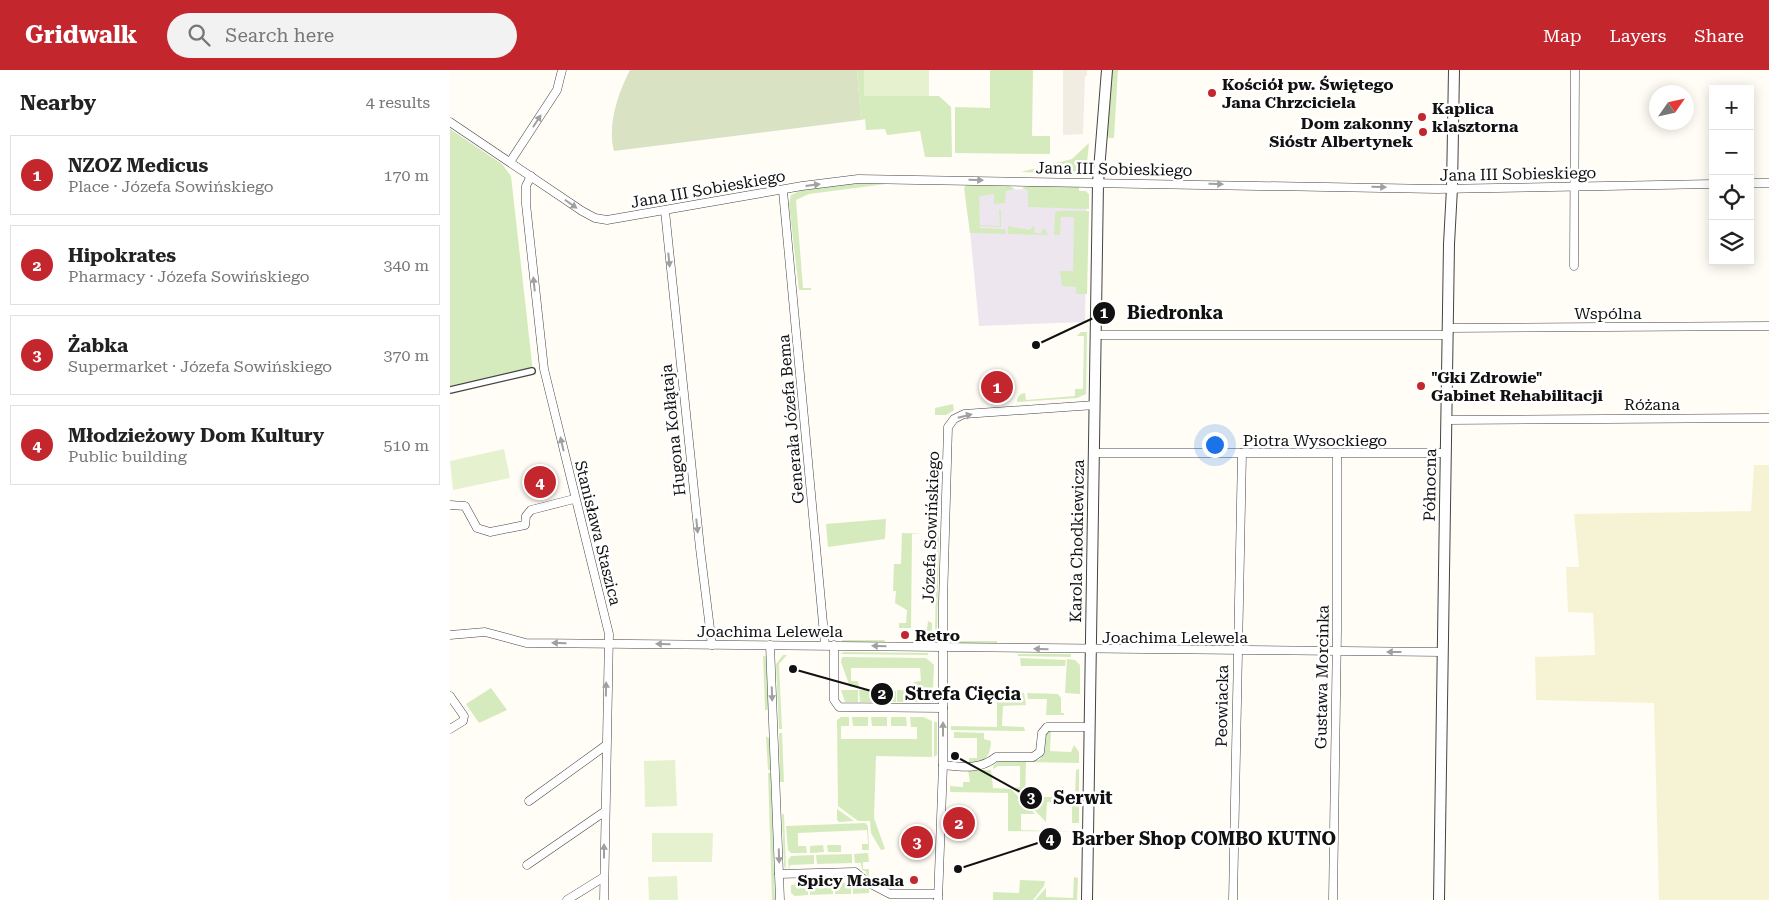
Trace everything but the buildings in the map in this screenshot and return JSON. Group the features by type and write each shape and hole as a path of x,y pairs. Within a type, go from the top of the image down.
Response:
{"street":[{"path":"510,162 557,90 562,70"},
{"name":"Karola Chodkiewicza","path":"1087,900 1098,183 1107,70"},
{"name":"Północna","path":"1439,900 1448,244 1452,188 1454,70"},
{"path":"1574,266 1575,70"},
{"name":"Jana III Sobieskiego","path":"450,122 595,218 607,220 858,179 1452,188 1709,184"},
{"name":"Stanisława Staszica","path":"531,176 526,186 526,204 544,369 606,625 608,643 604,900"},
{"path":"1754,184 1769,183"},
{"name":"Generała Józefa Bema","path":"783,191 825,645"},
{"name":"Hugona Kołłątaja","path":"664,211 712,645"},
{"name":"Wspólna","path":"1096,335 1769,326"},
{"path":"450,390 532,371"},
{"name":"Józefa Sowińskiego","path":"938,897 943,765 942,646 949,424 964,414 1095,405"},
{"name":"Różana","path":"1446,420 1769,418"},
{"name":"Piotra Wysockiego","path":"1095,453 1446,453"},
{"name":"Peowiacka","path":"1233,900 1236,651 1242,453"},
{"name":"Gustawa Morcinka","path":"1333,900 1337,652 1337,454"},
{"path":"450,505 464,506 477,528 490,532 525,525 526,516 531,510 574,499"},
{"name":"Joachima Lelewela","path":"450,635 485,632 526,643 1442,652"},
{"path":"770,645 780,900"},
{"path":"834,645 834,700 839,707 943,708"},
{"path":"450,696 464,716 463,721 450,729"},
{"path":"943,765 980,766 987,764 996,757 1033,757 1040,752 1042,733 1047,727 1090,726"},
{"path":"529,801 605,746"},
{"path":"528,865 604,812"},
{"path":"780,874 855,872 867,882 890,894 938,897"},
{"path":"566,900 604,877"}],"shaded area":[{"path":"1063,70 1087,70 1087,76 1085,76 1083,134 1063,135"},
{"path":"966,188 1087,191 1085,322 979,326"},
{"path":"1754,465 1769,465 1769,900 1659,900 1654,703 1536,700 1535,657 1595,655 1593,613 1568,612 1566,567 1579,567 1574,514 1751,511"}],"green space":[{"path":"630,70 857,70 861,120 614,151 612,131 615,109 621,89"},
{"path":"857,70 864,70 864,96 939,96 951,107 952,157 925,157 920,131 887,135 885,129 866,130 865,119 861,120"},
{"path":"864,70 929,70 929,96 864,96"},
{"path":"990,70 1033,70 1032,136 1050,136 1050,154 955,153 955,107 990,108"},
{"path":"1111,70 1118,70 1114,138 1109,138 1106,134"},
{"path":"450,129 502,164 511,176 533,372 450,387"},
{"path":"1089,143 1086,172 1084,174 1021,172 1072,159"},
{"path":"853,182 886,184 809,194 796,200 803,288 811,288 811,290 799,290 789,204 791,195 802,190"},
{"path":"967,184 1008,185 1015,189 1006,191 1005,203 994,204 994,194 979,196 980,225 1000,226 999,210 1001,210 1001,227 980,226 979,228 1005,229 1006,234 970,233 964,188"},
{"path":"1029,185 1079,186 1079,191 1085,191 1089,194 1089,209 1028,207 1028,191 1022,188"},
{"path":"1058,211 1089,211 1087,294 1076,294 1076,287 1062,286 1060,271 1073,271 1074,217 1061,217 1060,235 1054,235 1055,213"},
{"path":"1008,226 1029,230 1034,226 1035,233 1041,233 1044,228 1048,235 1008,234"},
{"path":"1081,332 1087,332 1086,394 1077,398 1017,402 1019,396 1023,393 1025,393 1026,400 1075,396 1075,389 1083,389 1084,336 1077,336"},
{"path":"953,404 954,410 946,415 935,415 935,408"},
{"path":"504,449 510,478 453,490 450,461"},
{"path":"886,519 885,539 828,547 826,524"},
{"path":"902,533 923,534 912,534 911,628 899,628 899,623 906,623 907,610 895,603 896,591 893,591 894,564 901,564"},
{"path":"928,534 934,535 933,542 928,541"},
{"path":"937,535 939,535 937,633 935,633"},
{"path":"928,621 932,623 932,635 914,637 914,628 927,629"},
{"path":"842,640 885,640 884,643 842,642"},
{"path":"954,641 997,641 997,644 953,643"},
{"path":"844,652 928,653 928,655 840,654"},
{"path":"1018,654 1071,654 1071,657 1018,656"},
{"path":"783,655 787,655 779,664 782,729 779,729 776,664"},
{"path":"763,656 766,656 769,710 765,710"},
{"path":"842,657 926,658 934,665 933,688 915,688 914,682 921,681 920,668 851,668 851,681 858,681 859,687 850,687 841,662"},
{"path":"1020,658 1066,660 1065,666 1021,666"},
{"path":"1067,659 1075,660 1080,665 1080,694 1065,693"},
{"path":"491,688 507,710 479,723 466,704"},
{"path":"841,690 858,690 858,702 845,702"},
{"path":"859,690 877,690 877,702 860,702"},
{"path":"878,690 896,691 896,702 879,702"},
{"path":"897,690 933,691 933,702 897,702"},
{"path":"1005,692 1024,693 1026,705 1003,706 1002,726 1024,727 1025,731 951,730 951,726 997,727 997,700 1005,700"},
{"path":"1027,693 1058,694 1061,698 1061,713 1064,713 1064,715 1046,715 1047,699 1028,699"},
{"path":"841,717 849,717 849,726 841,726 841,739 917,739 917,727 911,727 910,717 923,717 932,721 932,757 876,756 874,818 885,849 881,850 871,833 870,821 858,821 838,806 837,720"},
{"path":"852,717 868,717 868,726 853,726"},
{"path":"871,717 887,717 887,726 872,726"},
{"path":"891,717 906,717 907,726 891,726"},
{"path":"934,722 937,722 937,755 934,757"},
{"path":"1074,729 1073,731 1051,731 1050,751 1071,752 1074,745 1079,752 1079,763 1026,762 1025,797 1075,797 1076,770 1079,769 1079,823 1072,823 1072,803 1047,802 1046,822 1013,788 1020,787 1020,766 998,766 993,769 993,766 1000,760 1039,760 1042,757 1047,730"},
{"path":"954,732 984,733 984,739 991,741 990,751 986,758 969,763 969,758 977,758 977,738 954,738"},
{"path":"779,733 782,733 784,782 780,782"},
{"path":"766,736 770,739 771,770 768,770"},
{"path":"675,760 677,806 645,807 644,761"},
{"path":"968,770 991,770 993,788 1011,789 1035,814 1021,814 1021,830 1075,832 1008,831 1008,793 950,792 950,786 963,787 963,782 970,782"},
{"path":"768,773 771,773 775,900 772,900"},
{"path":"837,809 854,821 839,822 837,820"},
{"path":"782,814 784,814 786,870 784,866"},
{"path":"865,823 868,826 869,850 862,850 862,844 868,844 867,830 798,833 798,846 806,846 807,853 791,853 788,850 786,826"},
{"path":"652,833 713,833 712,862 652,862"},
{"path":"823,845 824,852 810,853 810,846"},
{"path":"827,845 841,845 841,852 828,852"},
{"path":"868,853 869,862 863,862 863,869 869,869 869,879 865,871 862,870 861,863 855,863 854,854"},
{"path":"852,854 852,863 817,864 816,855"},
{"path":"814,855 814,864 790,865 789,871 788,860 791,856"},
{"path":"677,876 678,900 649,900 648,877"},
{"path":"856,876 869,888 869,893 853,894 853,882 857,882"},
{"path":"1074,877 1078,878 1077,900 1035,900 1046,888 1046,897 1073,898"},
{"path":"1020,880 1045,881 1044,886 1033,900 993,900 993,892 1019,893"},
{"path":"833,883 833,894 810,895 810,884"},
{"path":"835,883 851,883 851,894 835,894"},
{"path":"808,884 808,895 795,896 791,893 791,885"}],"place":[{"name":"Kościół pw. Świętego Jana Chrzciciela","path":"1212,93"},
{"name":"Kaplica klasztorna","path":"1422,117"},
{"name":"Dom zakonny Sióstr Albertynek","path":"1423,132"},
{"name":"Biedronka","path":"1036,345"},
{"name":"\"Gki Zdrowie\" Gabinet Rehabilitacji","path":"1421,386"},
{"name":"NZOZ Medicus","path":"997,387"},
{"name":"Młodzieżowy Dom Kultury","path":"540,482"},
{"name":"Retro","path":"905,635"},
{"name":"Strefa Cięcia","path":"793,669"},
{"name":"Serwit","path":"955,756"},
{"name":"Hipokrates","path":"959,823"},
{"name":"Żabka","path":"917,842"},
{"name":"Barber Shop COMBO KUTNO","path":"958,869"},
{"name":"Spicy Masala","path":"914,880"}]}
